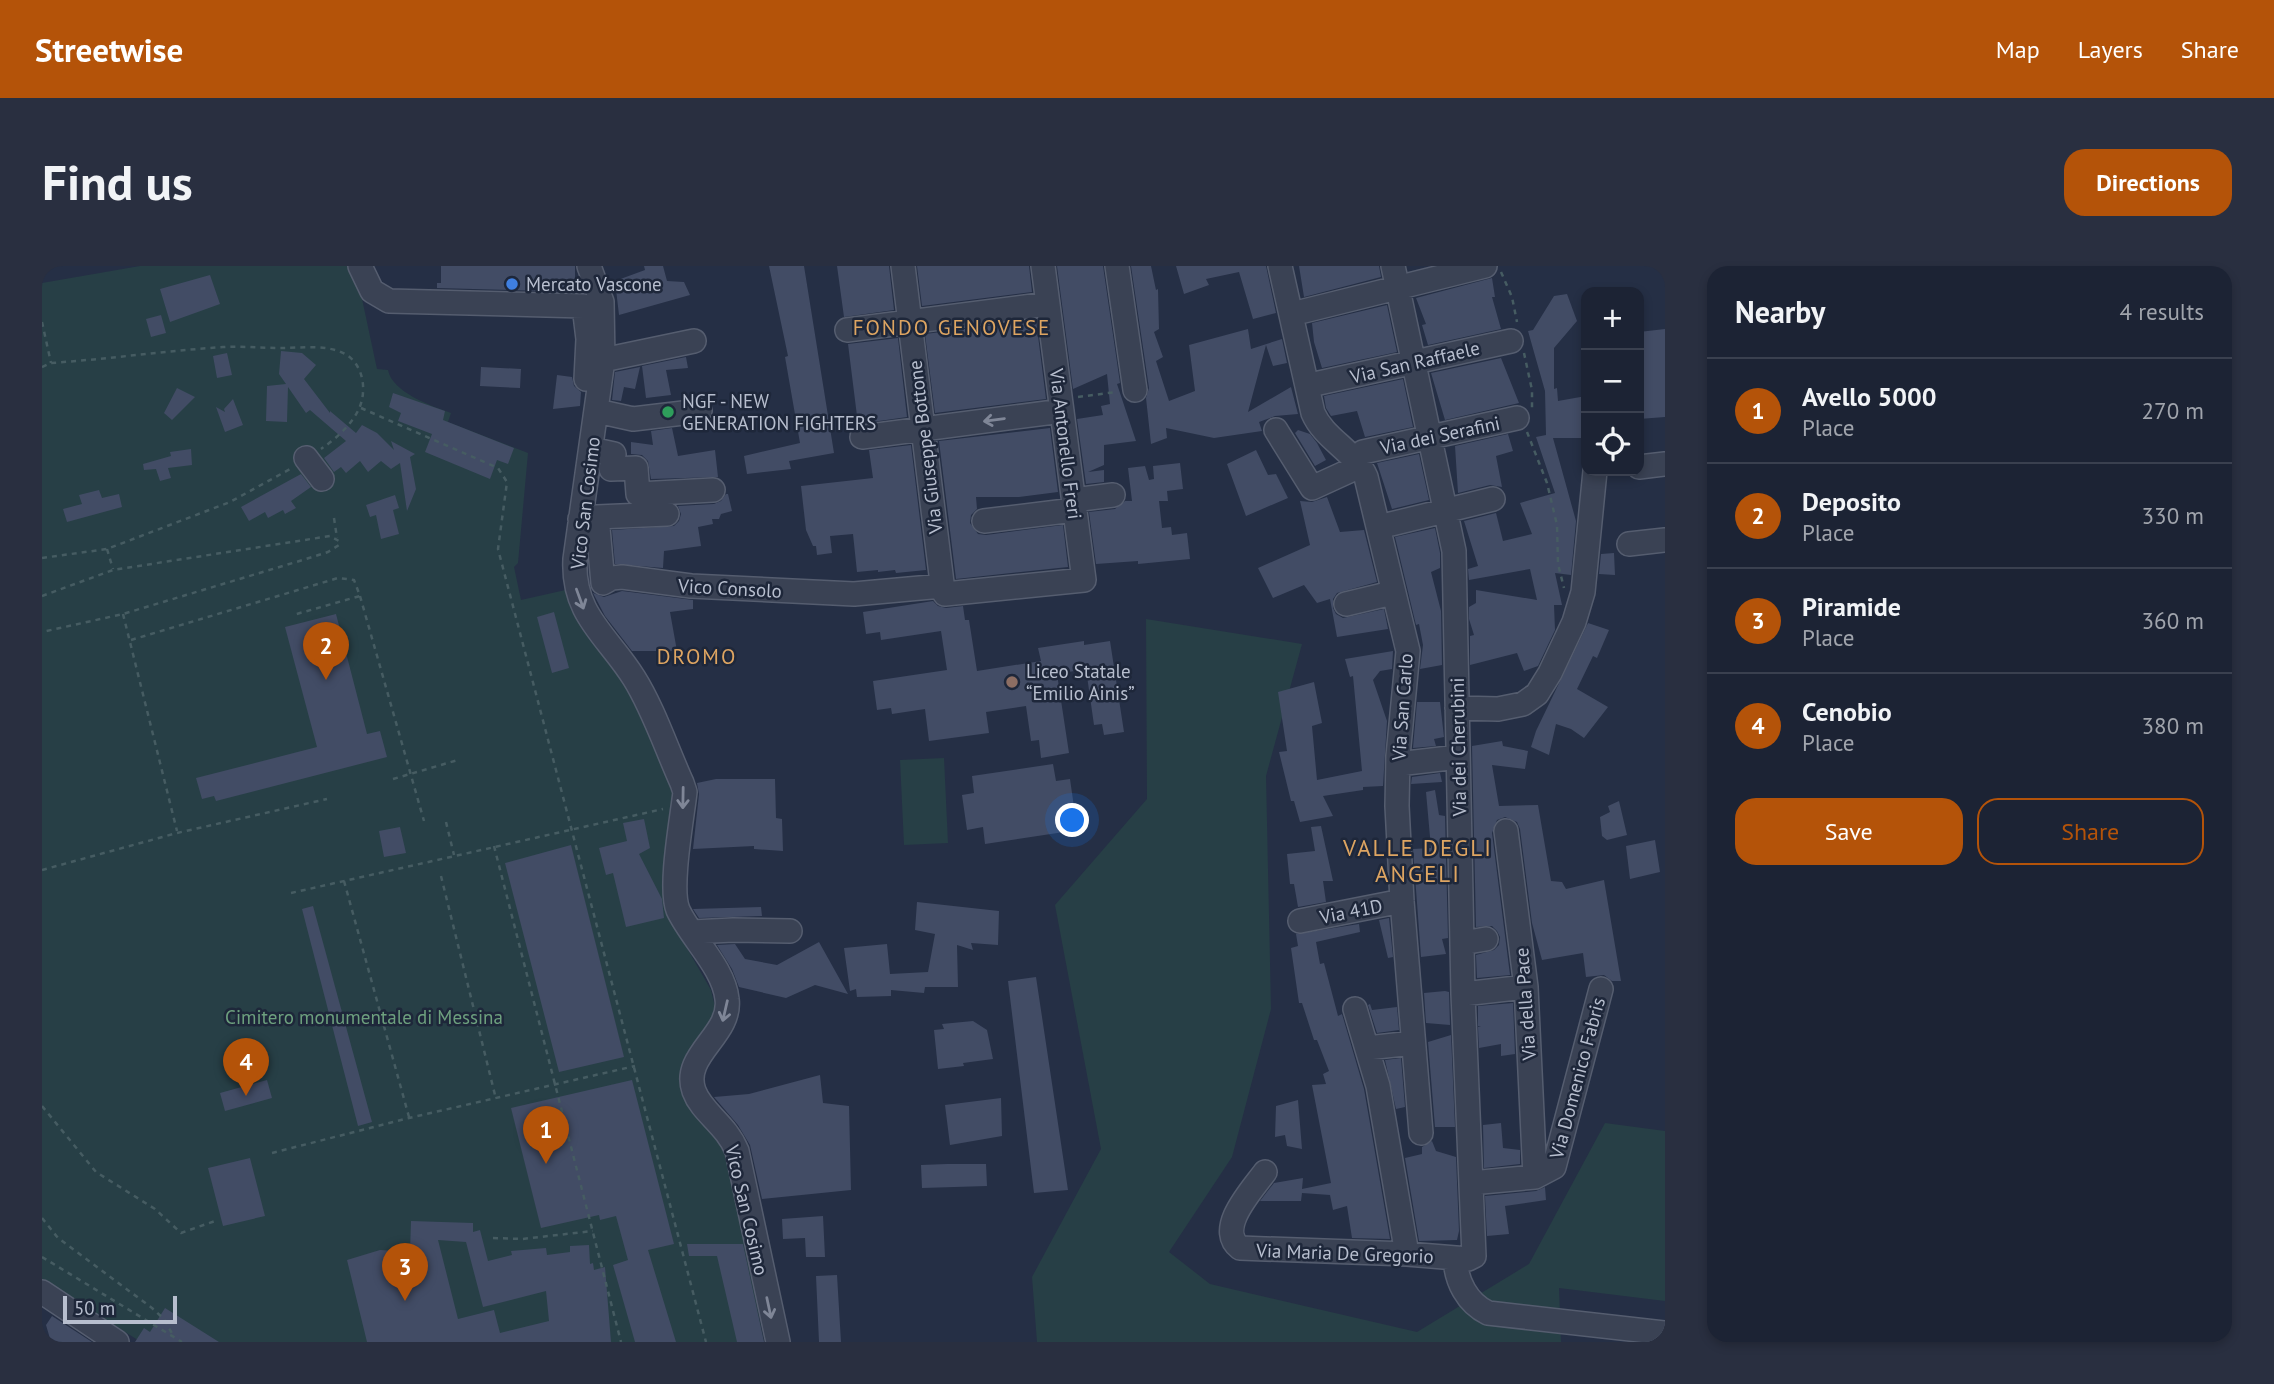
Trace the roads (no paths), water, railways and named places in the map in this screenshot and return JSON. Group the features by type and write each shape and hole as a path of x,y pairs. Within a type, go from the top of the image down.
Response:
{"street":[{"path":"360,266 372,291 388,301 584,306 590,411 633,419 700,411"},
{"name":"Vico San Cosimo","path":"589,266 602,302 603,360 590,411 589,518 574,571 579,597 595,627 635,679 682,783 684,792 675,900 685,924 719,975 728,1009 718,1032 693,1068 692,1083 698,1100 729,1134 737,1152 778,1342"},
{"name":"Via Giuseppe Bottone","path":"903,266 942,586"},
{"name":"Via Antonello Freri","path":"942,586 945,594 1084,580 1043,266"},
{"path":"1117,266 1135,390"},
{"name":"Via San Carlo","path":"1280,266 1313,413 1320,426 1361,459 1408,652 1396,797 1421,1133"},
{"path":"1304,311 1395,277 1485,266"},
{"name":"Via dei Cherubini","path":"1395,277 1454,551 1462,943 1474,1256 1468,1259 1455,1258"},
{"path":"847,330 1048,304"},
{"name":"Via San Raffaele","path":"1319,383 1518,338"},
{"path":"603,360 694,341"},
{"path":"862,437 923,430 1061,405"},
{"name":"Via dei Serafini","path":"1276,430 1312,488 1361,459 1430,437 1525,423"},
{"path":"591,449 614,454 611,469 636,468 638,494 713,490"},
{"path":"306,458 322,479"},
{"path":"1644,466 1665,464"},
{"path":"1457,708 1498,709 1523,704 1537,694 1550,673 1574,622 1583,592 1595,476"},
{"path":"984,521 1113,495"},
{"path":"1391,524 1493,499"},
{"path":"589,518 667,514"},
{"name":"Vico Consolo","path":"589,518 603,583 622,577 691,586 854,594 942,586"},
{"path":"1629,544 1665,540"},
{"path":"1346,604 1392,593"},
{"path":"1398,764 1458,757"},
{"name":"Via della Pace","path":"1506,831 1527,987 1535,1177"},
{"name":"Via 41D","path":"1300,921 1402,901"},
{"path":"692,932 790,931"},
{"path":"1462,943 1486,939"},
{"path":"1464,994 1527,987"},
{"name":"Via Domenico Fabris","path":"1471,1183 1535,1177 1554,1167 1601,989"},
{"path":"1355,1009 1378,1086 1407,1254"},
{"path":"1367,1048 1413,1043"},
{"name":"Via Maria De Gregorio","path":"1265,1172 1237,1210 1231,1234 1240,1248 1455,1258"},
{"path":"1455,1258 1457,1273 1467,1296 1488,1313 1665,1333"},
{"path":"42,1292 117,1342"}],"place":[{"name":"Mercato Vascone","path":"512,284"},
{"name":"NGF - NEW GENERATION FIGHTERS","path":"668,412"},
{"name":"Deposito","path":"326,680"},
{"name":"Liceo Statale “Emilio Ainis”","path":"1012,682"},
{"name":"Cenobio","path":"246,1096"},
{"name":"Avello 5000","path":"546,1164"},
{"name":"Piramide","path":"405,1301"}],"district":[{"name":"FONDO GENOVESE","path":"952,327"},
{"name":"DROMO","path":"697,656"},
{"name":"VALLE DEGLI ANGELI","path":"1418,860"}],"park label":[{"name":"Cimitero monumentale di Messina","path":"364,1017"}]}
